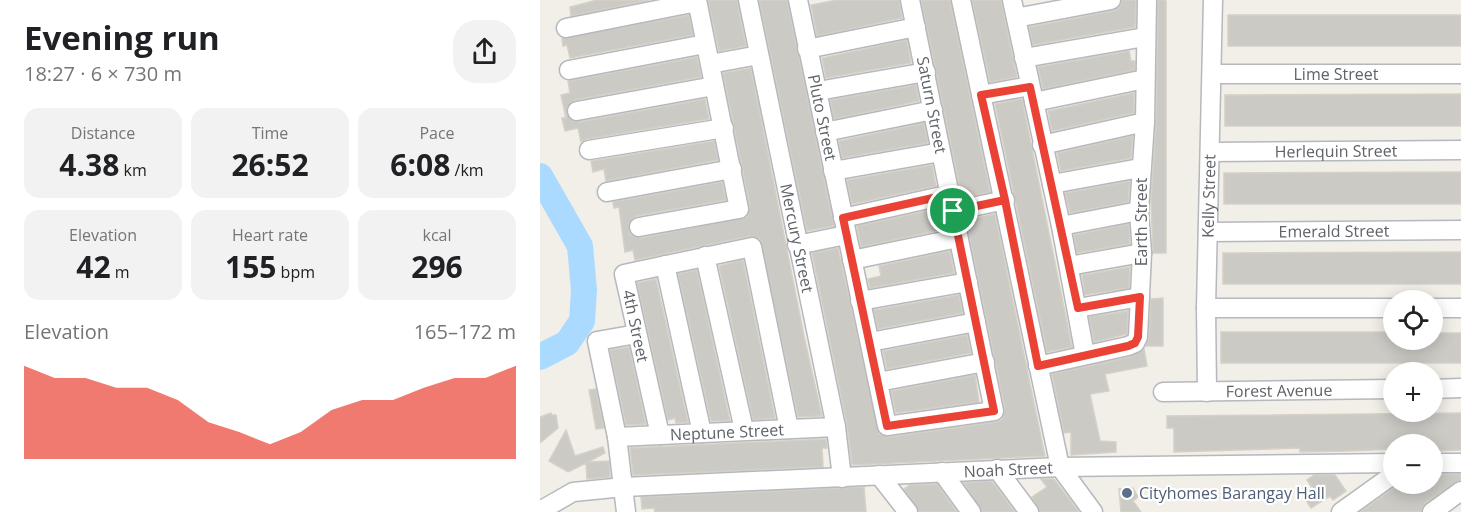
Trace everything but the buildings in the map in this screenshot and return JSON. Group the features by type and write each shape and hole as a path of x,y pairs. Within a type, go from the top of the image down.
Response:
{"street":[{"name":"Mercury Street","path":"748,0 796,245 836,427 842,478"},
{"name":"Saturn Street","path":"887,426 994,411 910,0"},
{"path":"961,0 1060,467 1093,512"},
{"path":"1085,355 1062,226 1042,145 1014,9 1111,0"},
{"name":"Earth Street","path":"1038,366 1135,343 1138,337 1142,252 1139,211 1140,168 1145,122 1147,0"},
{"name":"Kelly Street","path":"1207,392 1206,308 1213,0"},
{"path":"566,28 697,1 739,209 639,227"},
{"name":"Pluto Street","path":"804,1 807,49 818,91 844,227 887,426"},
{"path":"807,49 916,27"},
{"path":"1024,58 1145,37"},
{"path":"569,70 705,44"},
{"path":"710,64 759,55"},
{"path":"818,91 926,72"},
{"name":"Lime Street","path":"1212,74 1461,74"},
{"path":"981,95 1032,94 1145,79"},
{"path":"577,111 714,86"},
{"path":"825,132 933,110"},
{"path":"1042,145 1145,122"},
{"path":"589,150 724,128"},
{"name":"Herlequin Street","path":"1210,152 1461,150"},
{"path":"833,171 941,152"},
{"path":"1052,184 1140,168"},
{"path":"607,192 732,169"},
{"path":"796,245 844,227 952,202 1005,200"},
{"path":"1062,226 1139,211"},
{"name":"Emerald Street","path":"1208,232 1461,230"},
{"path":"852,260 958,238"},
{"name":"4th Street","path":"660,435 624,274 752,247 789,429"},
{"path":"1069,266 1142,252"},
{"path":"705,256 744,430"},
{"path":"665,265 702,433"},
{"path":"860,301 968,282"},
{"path":"1078,308 1140,297"},
{"path":"1206,308 1383,308"},
{"path":"1443,308 1461,308"},
{"path":"870,342 976,322"},
{"path":"626,512 617,437 597,341 637,334"},
{"path":"878,382 985,362"},
{"path":"1443,389 1461,388"},
{"name":"Forest Avenue","path":"1163,392 1383,389"},
{"name":"Neptune Street","path":"617,437 836,427"},
{"name":"Noah Street","path":"540,511 573,492 624,487 1060,467 1383,463"},
{"path":"1443,463 1461,463"},
{"path":"997,470 1029,512"},
{"path":"942,472 971,512"},
{"path":"879,475 908,512"},
{"path":"1341,512 1383,482"},
{"path":"1432,512 1461,491"}],"waterway":[{"path":"540,176 580,246 584,290 582,321 567,343 540,357"}],"place":[{"name":"Cityhomes Barangay Hall","path":"1127,493"}],"route":[{"path":"953,211 994,411 887,426 843,218 951,194 953,211 1005,200 1038,366 1128,346 1135,343 1138,337 1140,297 1078,308 1030,87 981,95 1005,200 953,211"}]}
